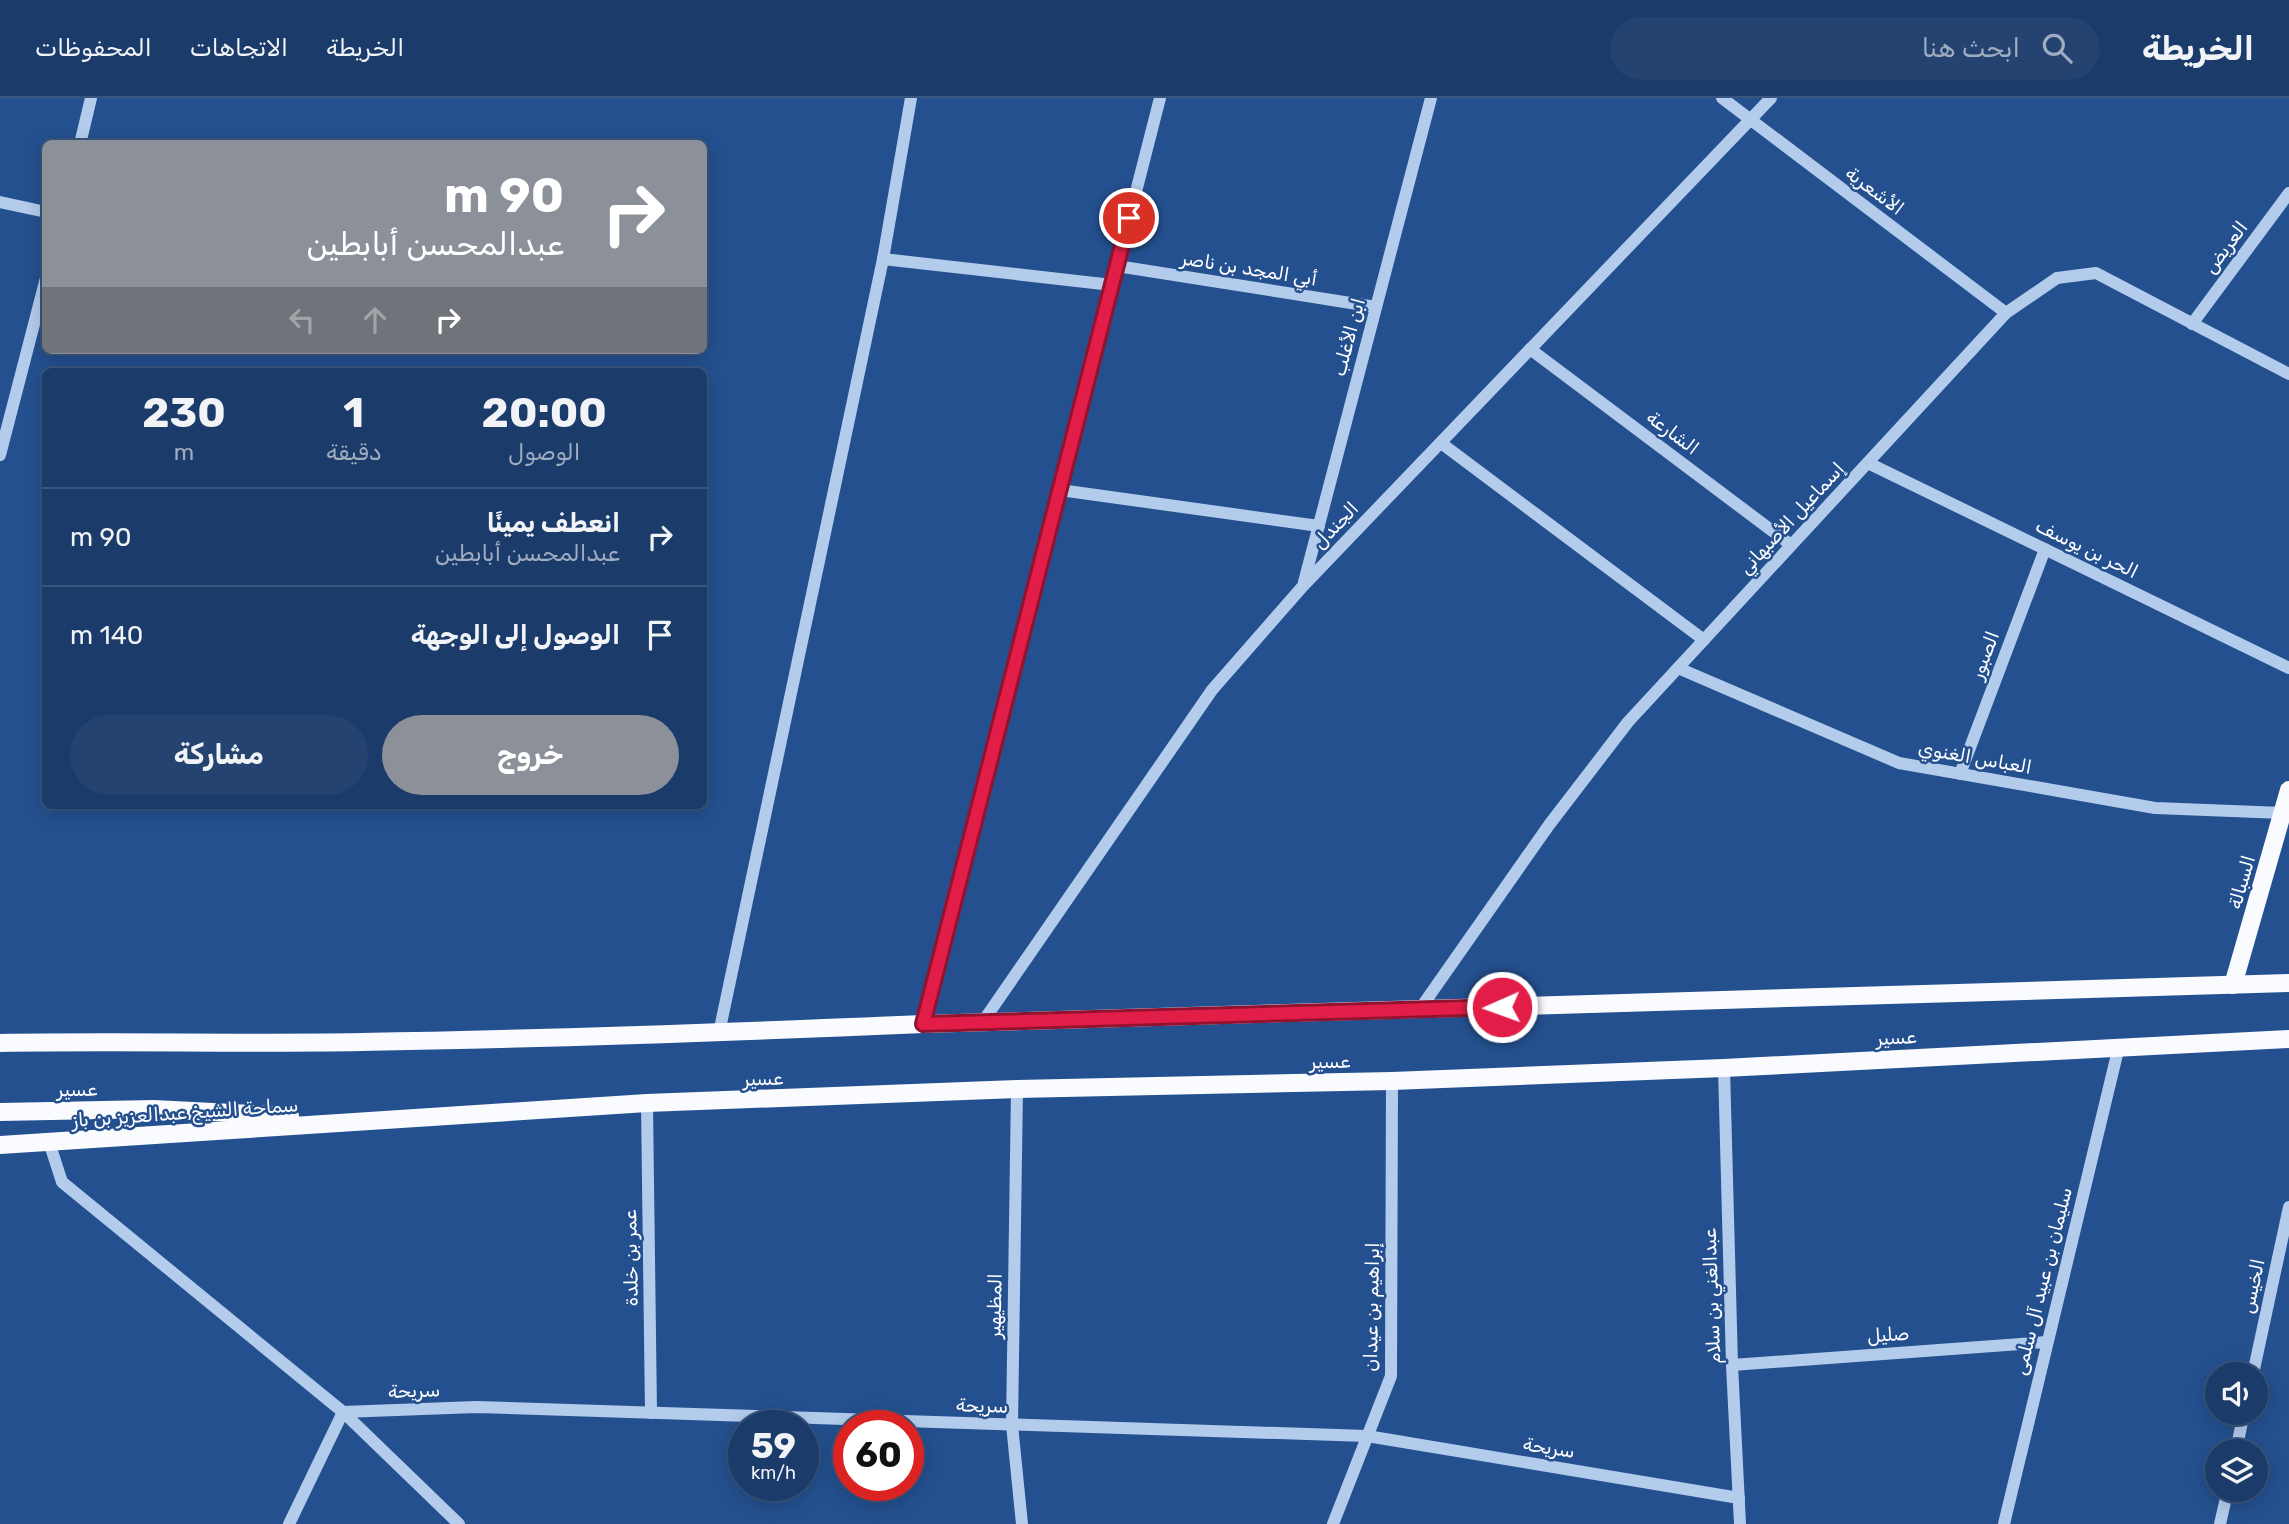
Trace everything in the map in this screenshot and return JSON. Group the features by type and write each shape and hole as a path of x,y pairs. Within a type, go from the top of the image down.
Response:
{"main road":[{"name":"السبالة","path":"2233,985 2289,790"},
{"path":"0,1044 372,1041 719,1033 923,1024 2289,983"},
{"name":"عسير","path":"0,1112 154,1109 372,1121 648,1103 1017,1088 1392,1081 1724,1068 2289,1039"},
{"name":"سماحة الشيخ عبدالعزيز بن باز","path":"0,1145 372,1121"}],"street":[{"path":"81,140 91,98"},
{"path":"719,1033 883,259 911,98"},
{"path":"923,1024 1160,98"},
{"name":"ابن الأغلب","path":"1303,586 1430,98"},
{"name":"الأشعرية","path":"1721,98 2006,313"},
{"name":"الجندل","path":"982,1023 1212,690 1303,586 1771,98"},
{"name":"العريض","path":"2192,324 2289,193"},
{"path":"0,202 42,211"},
{"path":"883,259 1112,285"},
{"name":"أبي المجد بن ناصر","path":"1117,266 1376,307"},
{"name":"إسماعيل الأصبهاني","path":"1420,1009 1549,825 1628,722 2006,313 2057,278 2096,273 2289,374"},
{"path":"0,455 42,293"},
{"name":"الشارعة","path":"1530,349 1791,545"},
{"path":"1441,443 1704,640"},
{"name":"الحر بن يوسف","path":"1868,463 2289,668"},
{"path":"1060,489 1319,526"},
{"name":"الصبور","path":"1960,774 2045,549"},
{"name":"العباس الغنوي","path":"1678,668 1899,763 2155,808 2283,813"},
{"name":"سليمان بن عبيد آل سلمى","path":"2004,1524 2119,1046"},
{"name":"عبدالغني بن سلام","path":"1724,1068 1732,1365 1740,1524"},
{"name":"إبراهيم بن عيدان","path":"1333,1524 1391,1376 1392,1081"},
{"name":"المظيهير","path":"1017,1088 1012,1425 1022,1524"},
{"name":"عمر بن خلدة","path":"648,1103 651,1413"},
{"path":"49,1142 62,1182 343,1412 459,1524"},
{"name":"الخيس","path":"2256,1362 2289,1207"},
{"name":"صليل","path":"1732,1365 2047,1342"},
{"name":"سريحة","path":"343,1412 475,1407 1367,1436 1739,1498"},
{"path":"289,1524 343,1412"},
{"path":"2220,1524 2225,1502"}],"route":[{"path":"1129,218 923,1024 1502,1007"}]}
